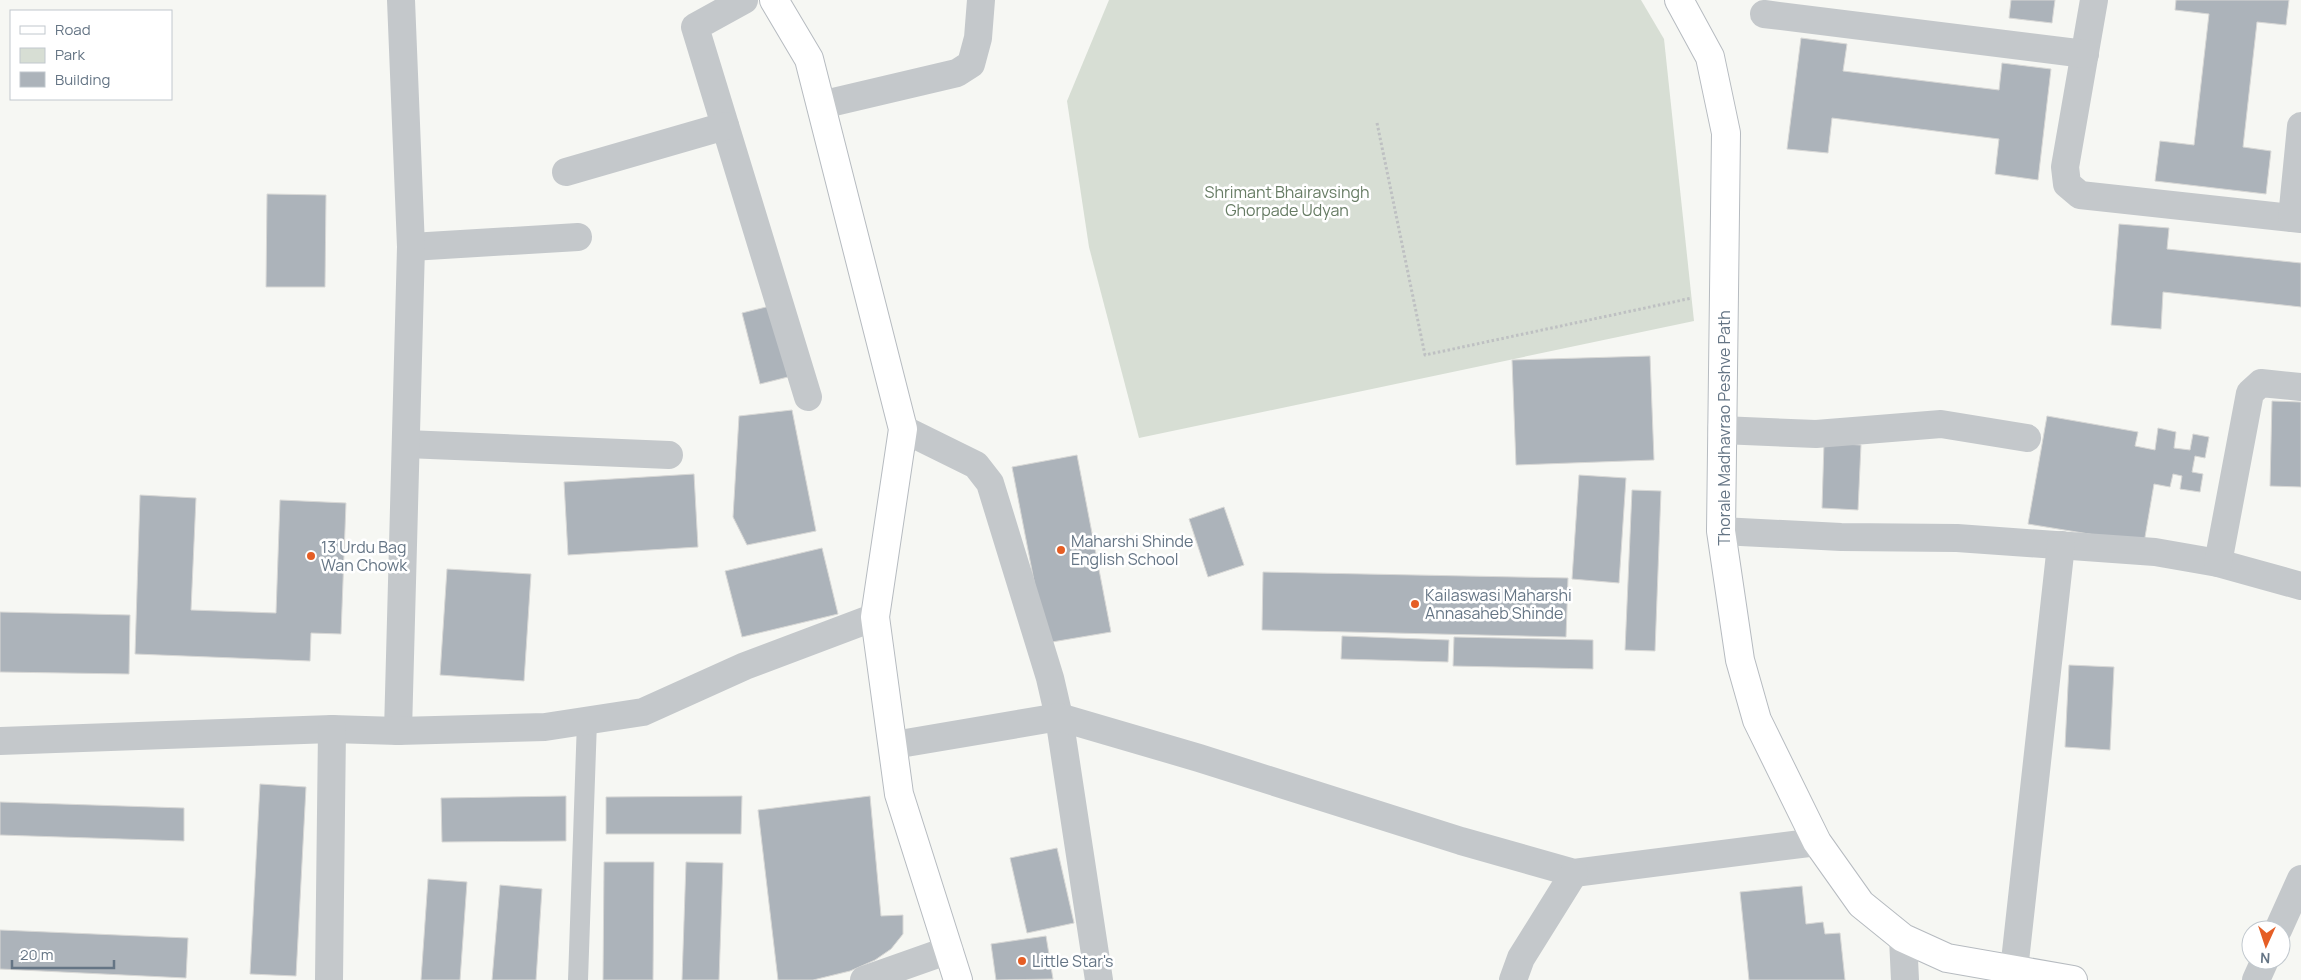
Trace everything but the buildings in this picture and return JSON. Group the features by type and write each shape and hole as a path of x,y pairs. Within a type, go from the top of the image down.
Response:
{"street":[{"path":"398,730 411,247 401,0"},
{"path":"744,0 695,27 808,397"},
{"path":"774,0 809,59 903,429 875,618 894,745 899,794 958,980"},
{"path":"821,105 956,73 971,64 978,38 981,0"},
{"name":"Thorale Madhavrao Peshve Path","path":"1679,0 1710,57 1726,133 1721,531 1740,660 1757,720 1817,842 1862,904 1903,938 1946,958 2073,980"},
{"path":"2094,0 2065,167 2067,184 2080,194 2296,219 2301,126"},
{"path":"1764,14 2085,54"},
{"path":"566,172 725,126"},
{"path":"411,247 578,238"},
{"path":"2218,563 2250,393 2261,383 2301,387"},
{"path":"1721,430 1816,434 1941,424 2027,438"},
{"path":"903,429 976,465 990,483 1050,678 1059,718 1099,980"},
{"path":"406,444 669,455"},
{"path":"1721,531 1841,537 1957,538 2156,552 2218,563 2301,586"},
{"path":"2014,970 2061,545"},
{"path":"0,741 332,729 398,730 545,727 643,712 745,666 875,618"},
{"path":"894,745 1059,718 1199,758 1461,841 1574,873 1817,842"},
{"path":"329,980 332,729"},
{"path":"1513,980 1521,958 1574,873"},
{"path":"2283,920 2301,879"},
{"path":"1903,938 1904,980"},
{"path":"864,980 949,950"}],"lane":[{"path":"578,980 587,721"}],"path":[{"path":"1378,123 1425,355 1724,291"}],"green space":[{"name":"Shrimant Bhairavsingh Ghorpade Udyan","path":"1109,0 1641,0 1664,39 1694,321 1139,438 1089,247 1067,101"}],"place":[{"name":"Maharshi Shinde English School","path":"1061,550"},
{"name":"13 Urdu Bag Wan Chowk","path":"311,556"},
{"name":"Kailaswasi Maharshi Annasaheb Shinde","path":"1415,604"},
{"name":"Little Star's","path":"1022,961"}]}
